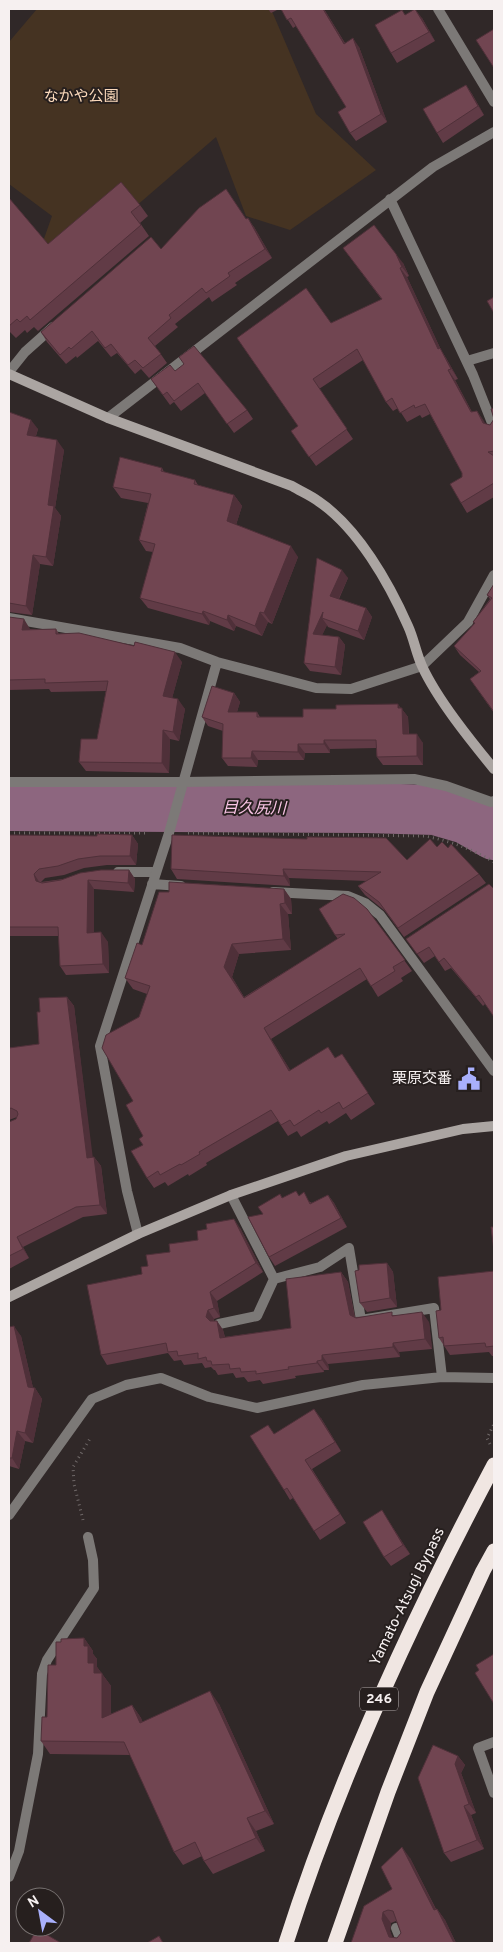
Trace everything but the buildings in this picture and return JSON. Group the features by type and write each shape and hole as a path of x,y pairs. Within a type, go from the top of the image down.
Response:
{"highway":[{"name":"Yamato-Atsugi Bypass","path":"286,1943 346,1774 395,1664 450,1549 494,1465"},
{"name":"246","path":"335,1943 388,1792 427,1692 494,1551"}],"street":[{"path":"438,9 494,102"},
{"path":"108,418 433,166 494,132"},
{"path":"390,199 467,361 494,428"},
{"path":"59,322 25,352 9,373 108,418 292,486 319,501 350,529 373,562 409,627 422,666 440,696 475,746 494,769"},
{"path":"467,361 494,353"},
{"path":"9,618 180,648 217,662 296,684 333,690 351,689 422,666 468,622 494,575"},
{"path":"138,1234 127,1191 100,1046 170,829 217,662"},
{"path":"9,782 182,785 414,779 446,786 492,802 494,801"},
{"path":"107,872 156,872"},
{"path":"152,884 191,887"},
{"path":"260,891 348,896 365,903 380,914 407,943 494,1071"},
{"path":"9,1297 138,1234 231,1195 346,1156 463,1129 494,1126"},
{"path":"231,1195 274,1279"},
{"path":"274,1279 320,1267 349,1248 361,1320 434,1308 442,1377"},
{"path":"219,1324 257,1316 274,1279"},
{"path":"9,1515 92,1399 126,1385 161,1378 209,1397 257,1408 363,1385 442,1377 494,1378"},
{"path":"9,1877 19,1851 38,1754 42,1674 47,1660 94,1588 93,1560 88,1537"},
{"path":"494,1742 478,1748 494,1793"},
{"path":"396,1928 402,1943"}],"path":[{"path":"9,833 170,829 424,836 470,848 494,862"},
{"path":"491,1446 487,1438 494,1424"},
{"path":"88,1537 74,1484 73,1467 92,1434"}],"green space":[{"name":"なかや公園","path":"37,9 271,9 316,114 376,170 290,230 246,216 216,137 91,245 40,250 52,216 9,184 9,42"}],"waterway":[{"name":"目久尻川","path":"9,806 435,810 466,819 494,835"}],"place":[{"name":"栗原交番","path":"469,1079"}]}
